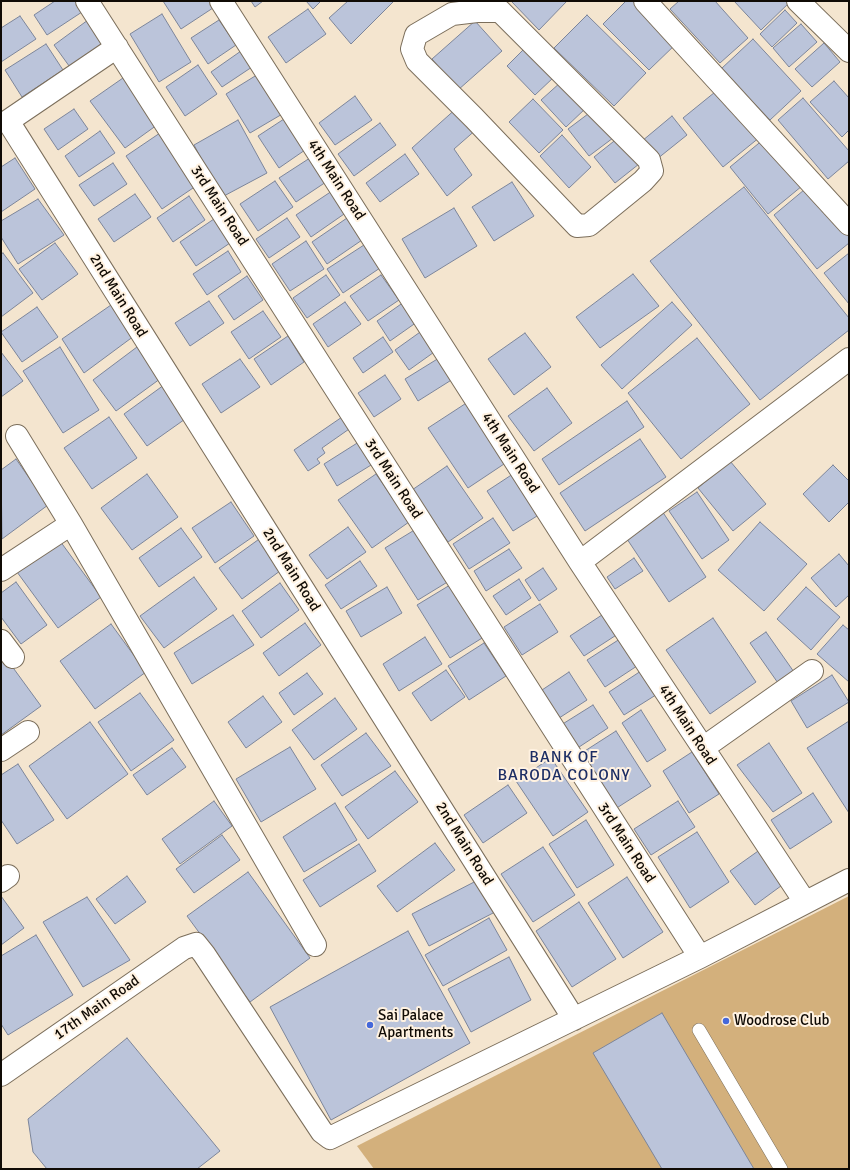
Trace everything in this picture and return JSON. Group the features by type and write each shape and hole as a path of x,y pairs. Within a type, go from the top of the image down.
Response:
{"street":[{"name":"3rd Main Road","path":"87,1 700,957"},
{"name":"4th Main Road","path":"221,1 580,562 805,902"},
{"path":"645,1 849,224"},
{"path":"798,1 849,51"},
{"path":"445,7 477,11 500,11 650,160 652,171 643,182 589,225 577,226 474,118 417,61 412,49 416,35 445,7"},
{"name":"2nd Main Road","path":"117,47 8,121 574,1018"},
{"path":"580,562 849,359"},
{"path":"17,436 71,524 315,945"},
{"path":"1,570 71,524"},
{"path":"703,748 812,671"},
{"path":"1,750 28,732"},
{"path":"574,1018 700,957 849,880"},
{"name":"17th Main Road","path":"1,1074 184,948 196,944 322,1132 330,1138 574,1018"}],"lane":[{"path":"699,1030 781,1169"}],"shaded area":[{"name":"Woodrose Club","path":"849,896 849,1169 374,1169 357,1146"}],"building":[{"path":"55,1 75,1 82,12 47,35 34,15"},
{"path":"163,1 213,1 216,6 181,29"},
{"path":"251,1 263,1 255,7"},
{"path":"306,1 321,1 313,9"},
{"path":"348,1 394,1 351,44 329,18"},
{"path":"511,1 567,1 539,30"},
{"path":"626,1 638,1 678,42 649,70 603,24"},
{"path":"679,1 715,1 748,38 720,63 670,9"},
{"path":"734,1 791,1 761,30"},
{"path":"308,9 326,34 286,63 268,37"},
{"path":"785,10 797,23 772,47 760,34"},
{"path":"162,14 191,62 159,82 130,34"},
{"path":"587,15 646,73 614,106 554,48"},
{"path":"20,16 36,39 1,62 1,28"},
{"path":"88,20 106,45 72,70 54,45"},
{"path":"219,20 236,45 208,64 191,38"},
{"path":"475,21 502,51 458,90 432,59"},
{"path":"801,24 817,42 789,67 773,48"},
{"path":"753,39 801,91 770,120 721,69"},
{"path":"824,43 840,62 812,87 795,69"},
{"path":"46,44 63,70 22,97 5,70"},
{"path":"525,48 554,77 535,95 507,66"},
{"path":"241,51 252,67 222,87 211,72"},
{"path":"198,65 217,94 185,116 166,87"},
{"path":"260,73 284,113 250,133 226,94"},
{"path":"123,78 157,125 125,148 90,101"},
{"path":"834,81 849,98 849,130 842,137 810,102"},
{"path":"561,82 586,108 566,127 541,100"},
{"path":"720,88 760,137 723,167 683,118"},
{"path":"355,96 372,120 335,145 319,123"},
{"path":"803,98 849,151 849,161 828,179 778,120"},
{"path":"533,99 563,130 539,153 509,122"},
{"path":"458,107 478,128 454,149 472,175 447,196 412,148"},
{"path":"74,109 88,129 58,150 44,129"},
{"path":"592,111 613,138 589,156 568,129"},
{"path":"672,116 687,135 657,159 642,141"},
{"path":"284,119 305,150 279,168 258,136"},
{"path":"238,120 267,173 222,197 194,145"},
{"path":"380,123 396,145 354,176 338,154"},
{"path":"100,131 115,153 79,177 65,156"},
{"path":"160,133 196,186 162,209 126,156"},
{"path":"562,135 591,167 569,188 540,156"},
{"path":"618,138 639,164 615,183 594,157"},
{"path":"764,139 802,186 768,214 730,167"},
{"path":"405,154 419,174 380,202 366,183"},
{"path":"313,156 329,180 296,202 279,178"},
{"path":"15,158 35,189 1,212 1,167"},
{"path":"113,163 127,184 94,206 79,185"},
{"path":"275,181 293,207 258,231 240,204"},
{"path":"512,182 534,216 494,241 472,207"},
{"path":"810,185 849,234 849,243 817,269 774,215"},
{"path":"744,187 849,318 849,330 760,400 650,261"},
{"path":"332,191 347,212 311,237 296,215"},
{"path":"135,194 151,217 114,242 98,219"},
{"path":"189,196 205,220 173,242 157,218"},
{"path":"38,199 64,235 18,264 1,237 1,221"},
{"path":"454,208 477,246 425,278 402,239"},
{"path":"350,216 365,238 327,264 312,242"},
{"path":"287,218 300,237 269,258 256,239"},
{"path":"214,219 230,243 196,266 180,242"},
{"path":"306,241 324,269 290,291 272,264"},
{"path":"55,243 78,274 42,300 19,269"},
{"path":"364,245 380,268 343,293 327,269"},
{"path":"228,251 241,272 207,295 193,274"},
{"path":"3,253 33,293 1,317 1,254"},
{"path":"849,253 849,304 824,273"},
{"path":"633,274 659,306 600,348 576,317"},
{"path":"326,275 340,295 307,318 293,298"},
{"path":"381,275 399,300 368,321 350,296"},
{"path":"247,276 263,300 234,320 218,296"},
{"path":"209,301 224,323 190,346 175,323"},
{"path":"345,302 361,324 328,347 313,324"},
{"path":"404,302 417,322 390,341 377,321"},
{"path":"672,302 692,325 622,389 601,365"},
{"path":"111,305 134,336 84,373 62,339"},
{"path":"37,307 58,337 22,362 1,332"},
{"path":"263,311 281,337 249,359 231,332"},
{"path":"423,330 437,350 409,370 395,350"},
{"path":"525,333 551,367 514,395 488,359"},
{"path":"288,336 304,362 271,385 254,359"},
{"path":"383,337 393,352 363,373 353,358"},
{"path":"697,338 750,404 681,459 628,393"},
{"path":"141,344 164,376 116,411 93,380"},
{"path":"60,347 99,410 63,433 23,371"},
{"path":"1,352 23,381 1,397"},
{"path":"439,358 453,379 418,401 405,379"},
{"path":"240,359 260,387 221,413 202,384"},
{"path":"385,375 401,399 374,417 358,393"},
{"path":"164,385 188,417 147,446 124,414"},
{"path":"547,388 572,423 534,451 508,416"},
{"path":"471,400 510,460 468,488 428,428"},
{"path":"627,401 644,427 559,485 542,459"},
{"path":"345,415 352,427 322,448 325,453 317,459 320,463 308,471 294,450"},
{"path":"109,417 137,458 92,489 64,448"},
{"path":"640,439 666,477 585,531 560,493"},
{"path":"362,440 376,462 337,486 324,464"},
{"path":"16,459 48,505 2,539 1,470"},
{"path":"730,461 766,504 733,531 698,488"},
{"path":"833,465 849,481 849,502 829,522 803,494"},
{"path":"447,466 483,518 448,542 412,490"},
{"path":"519,470 545,511 513,531 487,491"},
{"path":"147,474 178,517 132,550 101,508"},
{"path":"376,474 409,522 372,548 338,500"},
{"path":"697,492 729,540 702,559 669,511"},
{"path":"231,502 254,536 215,563 192,528"},
{"path":"662,511 706,577 669,602 625,536"},
{"path":"493,518 510,543 469,569 453,544"},
{"path":"760,522 807,564 764,611 718,570"},
{"path":"421,526 454,578 418,600 385,548"},
{"path":"348,527 366,552 327,579 309,555"},
{"path":"181,528 202,557 159,587 139,558"},
{"path":"262,537 284,568 242,599 219,568"},
{"path":"60,541 101,597 58,628 17,572"},
{"path":"509,549 522,568 486,591 474,571"},
{"path":"839,554 849,566 849,595 836,607 811,578"},
{"path":"634,558 643,571 615,589 607,577"},
{"path":"360,561 377,586 341,609 325,585"},
{"path":"543,568 557,589 539,601 525,580"},
{"path":"194,577 217,609 164,648 140,616"},
{"path":"519,579 531,598 506,615 493,596"},
{"path":"16,582 47,625 21,644 1,617 1,593"},
{"path":"455,582 487,635 450,658 417,605"},
{"path":"280,583 299,610 261,638 242,611"},
{"path":"387,587 402,613 361,637 346,611"},
{"path":"806,587 840,617 811,650 777,619"},
{"path":"540,604 558,632 522,655 504,627"},
{"path":"608,611 621,632 584,656 570,636"},
{"path":"233,615 254,645 192,684 174,653"},
{"path":"713,618 756,682 710,714 666,650"},
{"path":"305,623 321,645 279,676 263,653"},
{"path":"111,624 146,672 95,709 60,661"},
{"path":"843,625 849,630 849,682 817,654"},
{"path":"766,632 794,672 778,683 750,643"},
{"path":"425,637 442,664 399,691 383,664"},
{"path":"623,637 640,664 605,687 587,660"},
{"path":"484,643 506,676 469,700 448,666"},
{"path":"3,654 41,706 1,735 1,655"},
{"path":"644,669 659,693 624,715 609,692"},
{"path":"446,670 465,697 431,721 412,693"},
{"path":"569,672 587,700 556,720 539,692"},
{"path":"307,673 323,694 294,715 279,693"},
{"path":"832,675 849,702 807,728 791,701"},
{"path":"140,693 174,740 131,771 98,722"},
{"path":"263,696 282,722 246,748 228,722"},
{"path":"335,698 357,729 314,760 292,730"},
{"path":"593,705 608,728 576,749 561,725"},
{"path":"641,710 666,750 647,762 622,723"},
{"path":"849,721 849,813 807,748"},
{"path":"90,722 128,774 67,819 29,766"},
{"path":"616,731 651,786 612,811 577,756"},
{"path":"366,733 391,766 342,796 321,765"},
{"path":"769,743 802,793 773,812 737,765"},
{"path":"290,747 316,789 261,822 236,779"},
{"path":"172,748 186,767 147,795 133,775"},
{"path":"692,752 719,794 689,813 663,771"},
{"path":"551,758 588,812 553,836 516,781"},
{"path":"18,764 54,820 17,844 1,820 1,775"},
{"path":"395,771 418,802 368,839 345,807"},
{"path":"508,785 527,813 483,843 464,815"},
{"path":"813,793 832,822 790,849 771,820"},
{"path":"214,801 232,826 180,864 162,839"},
{"path":"678,801 695,827 651,855 634,829"},
{"path":"335,803 357,840 304,872 283,837"},
{"path":"586,820 614,865 577,888 549,844"},
{"path":"697,832 729,882 690,908 658,857"},
{"path":"222,835 240,860 194,893 176,869"},
{"path":"435,843 455,870 397,912 377,886"},
{"path":"359,844 376,871 320,907 303,880"},
{"path":"543,847 575,895 533,922 501,874"},
{"path":"761,849 785,883 755,905 730,871"},
{"path":"248,872 310,958 250,1002 187,916"},
{"path":"127,876 146,902 115,924 96,899"},
{"path":"627,877 663,932 623,958 588,903"},
{"path":"480,879 497,911 429,946 412,914"},
{"path":"1,896 24,928 1,945"},
{"path":"87,897 130,960 83,987 43,922"},
{"path":"579,902 616,959 572,987 536,931"},
{"path":"489,918 507,950 443,986 425,955"},
{"name":"Sai Palace Apartments","path":"408,931 470,1043 331,1120 270,1007"},
{"path":"36,935 73,995 8,1035 1,1024 1,956"},
{"path":"509,957 531,1000 471,1032 448,989"},
{"path":"662,1013 754,1169 662,1169 593,1053"},
{"path":"127,1038 220,1151 197,1169 47,1169 33,1152 28,1119"}],"place":[{"name":"Woodrose Club","path":"726,1021"},
{"name":"Sai Palace Apartments","path":"370,1025"}],"district":[{"name":"BANK OF BARODA COLONY","path":"564,767"}]}
